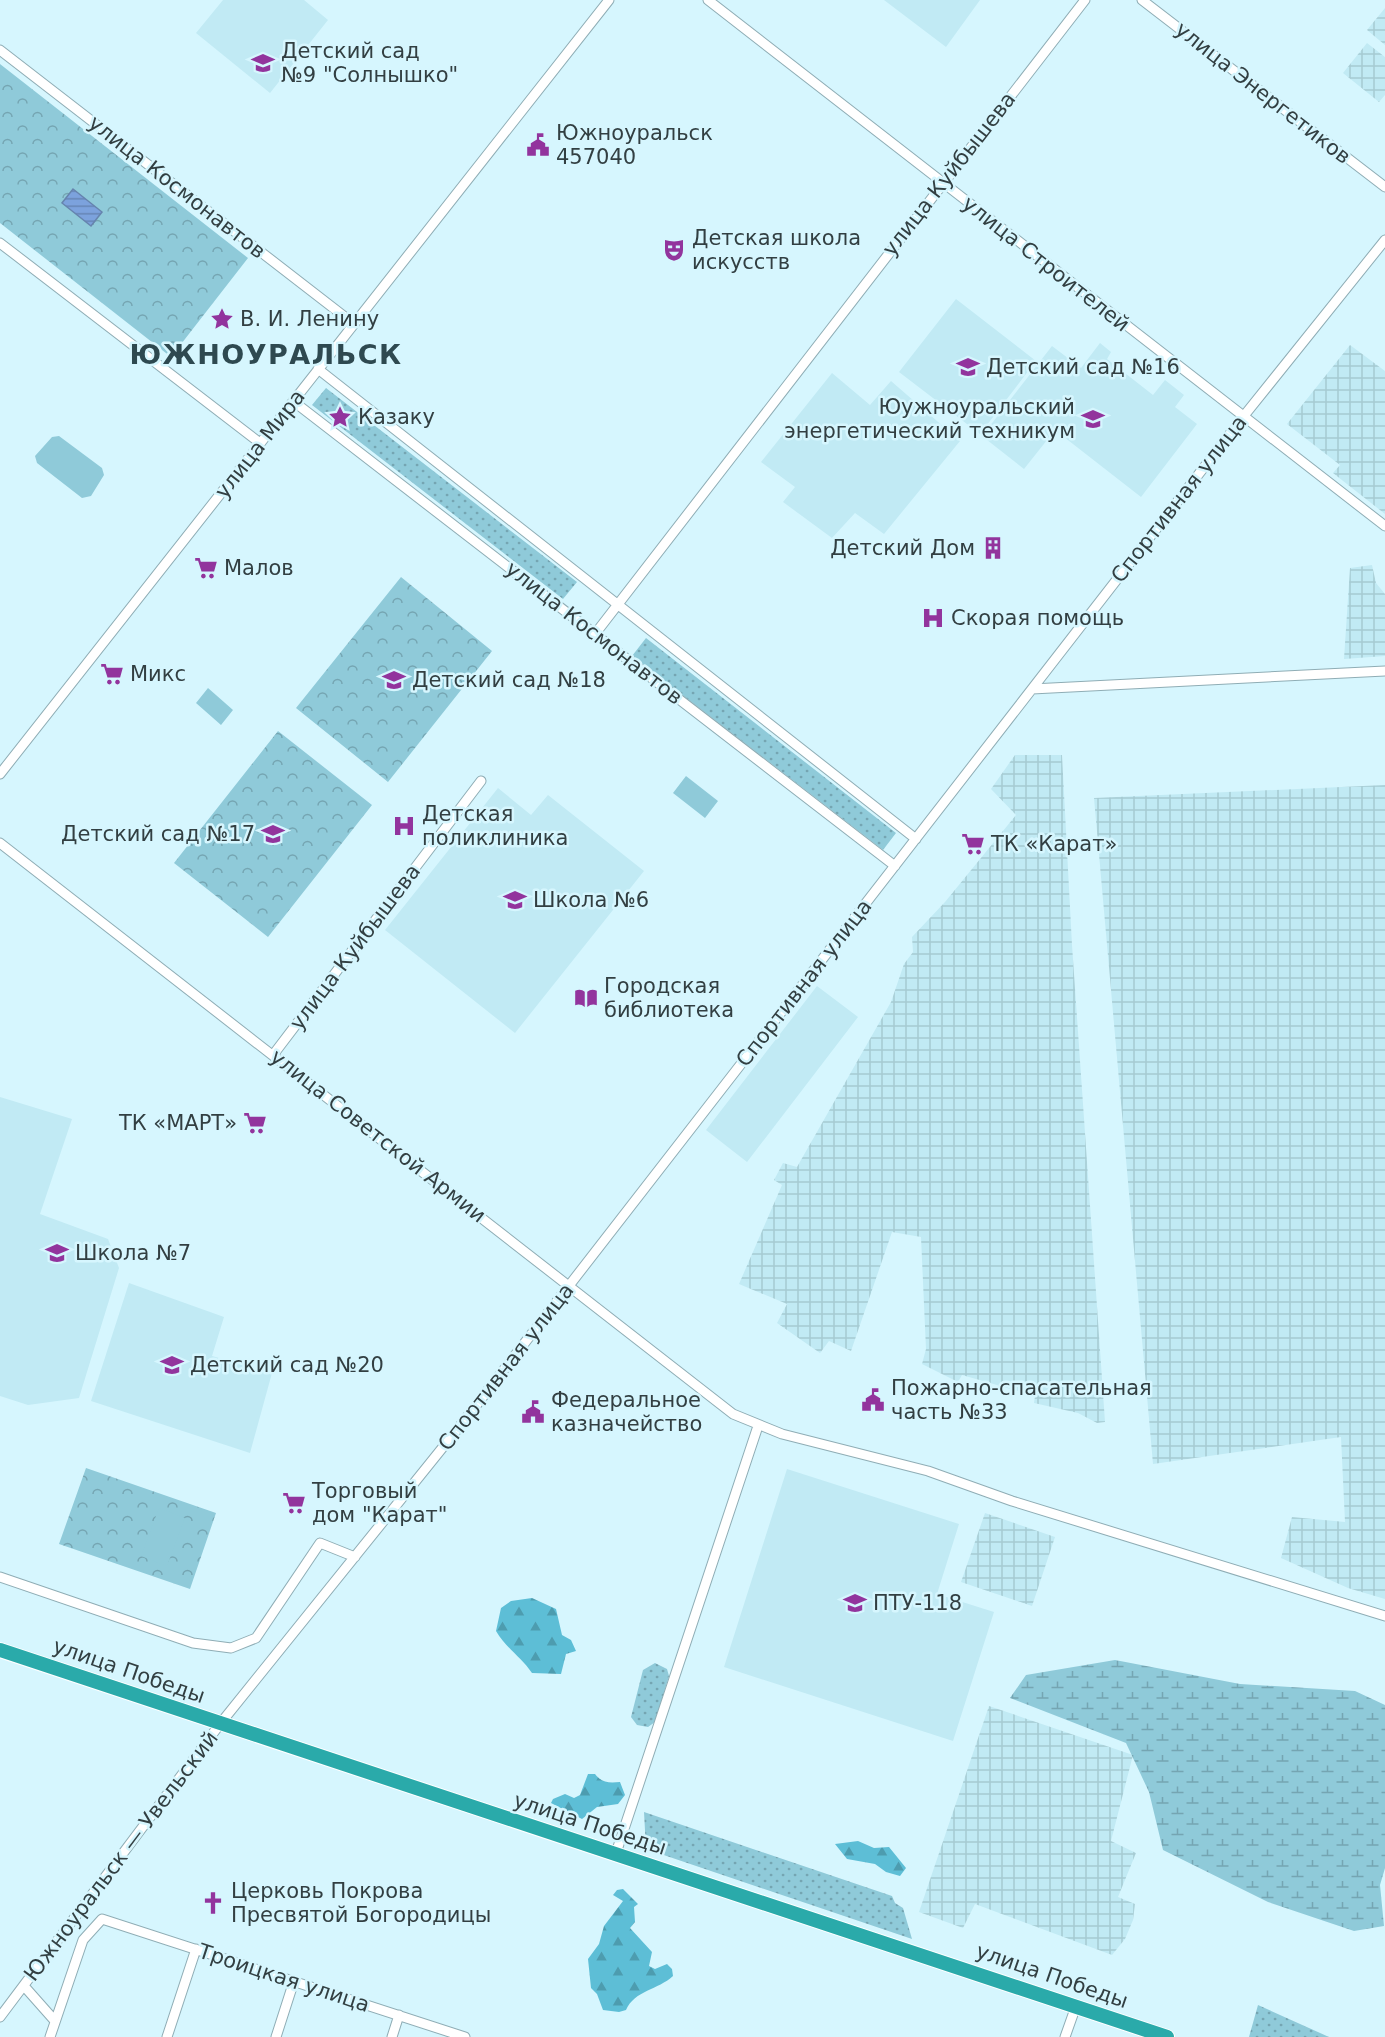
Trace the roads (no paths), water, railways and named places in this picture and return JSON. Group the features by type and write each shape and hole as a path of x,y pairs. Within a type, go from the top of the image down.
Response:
{"highway":[{"name":"улица Победы","path":"0,1650 1167,2037"}],"street":[{"name":"улица Мира","path":"0,774 609,0"},
{"name":"улица Строителей","path":"708,0 1385,526"},
{"name":"улица Куйбышева","path":"595,634 941,183 1085,0"},
{"name":"улица Энергетиков","path":"1142,0 1385,187"},
{"name":"улица Космонавтов","path":"0,50 354,324"},
{"name":"Спортивная улица","path":"220,1724 571,1285 1243,417 1385,240"},
{"path":"0,243 260,443"},
{"name":"улица Космонавтов","path":"318,369 916,839"},
{"name":"улица Космонавтов","path":"293,401 895,866"},
{"path":"1032,689 1385,671"},
{"name":"улица Куйбышева","path":"273,1055 481,781"},
{"name":"улица Советской Армии","path":"0,843 571,1285 713,1400 758,1426 928,1471 1012,1501 1385,1616"},
{"path":"616,1854 758,1426"},
{"path":"0,1578 193,1643 231,1648 256,1638 320,1543 355,1557"},
{"name":"Южноуральск — Увельский","path":"0,2017 220,1724"},
{"name":"Троицкая улица","path":"83,1940 102,1919 465,2037"},
{"path":"51,2037 83,1940 65,1928"},
{"path":"167,2037 196,1949"},
{"path":"276,2037 294,1981"},
{"path":"24,1986 56,2021"},
{"path":"1065,2037 1076,2006"},
{"path":"392,2037 399,2015"}],"place":[{"name":"Детский сад №9 \"Солнышко\"","path":"263,63"},
{"name":"Южноуральск 457040","path":"538,145"},
{"name":"Детская школа искусств","path":"674,250"},
{"name":"В. И. Ленину","path":"222,319"},
{"name":"Детский сад №16","path":"968,367"},
{"name":"Казаку","path":"340,417"},
{"name":"Юужноуральский энергетический техникум","path":"1093,419"},
{"name":"Детский Дом","path":"993,548"},
{"name":"Малов","path":"206,568"},
{"name":"Скорая помощь","path":"933,618"},
{"name":"Микс","path":"112,674"},
{"name":"Детский сад №18","path":"394,680"},
{"name":"Детская поликлиника","path":"404,826"},
{"name":"Детский сад №17","path":"273,834"},
{"name":"ТК «Карат»","path":"973,844"},
{"name":"Школа №6","path":"515,900"},
{"name":"Городская библиотека","path":"586,998"},
{"name":"ТК «МАРТ»","path":"255,1123"},
{"name":"Школа №7","path":"57,1253"},
{"name":"Детский сад №20","path":"172,1365"},
{"name":"Пожарно-спасательная часть №33","path":"873,1400"},
{"name":"Федеральное казначейство","path":"533,1412"},
{"name":"Торговый дом \"Карат\"","path":"294,1503"},
{"name":"ПТУ-118","path":"855,1603"},
{"name":"Церковь Покрова Пресвятой Богородицы","path":"213,1903"}],"district":[{"name":"ЮЖНОУРАЛЬСК","path":"266,355"}]}
